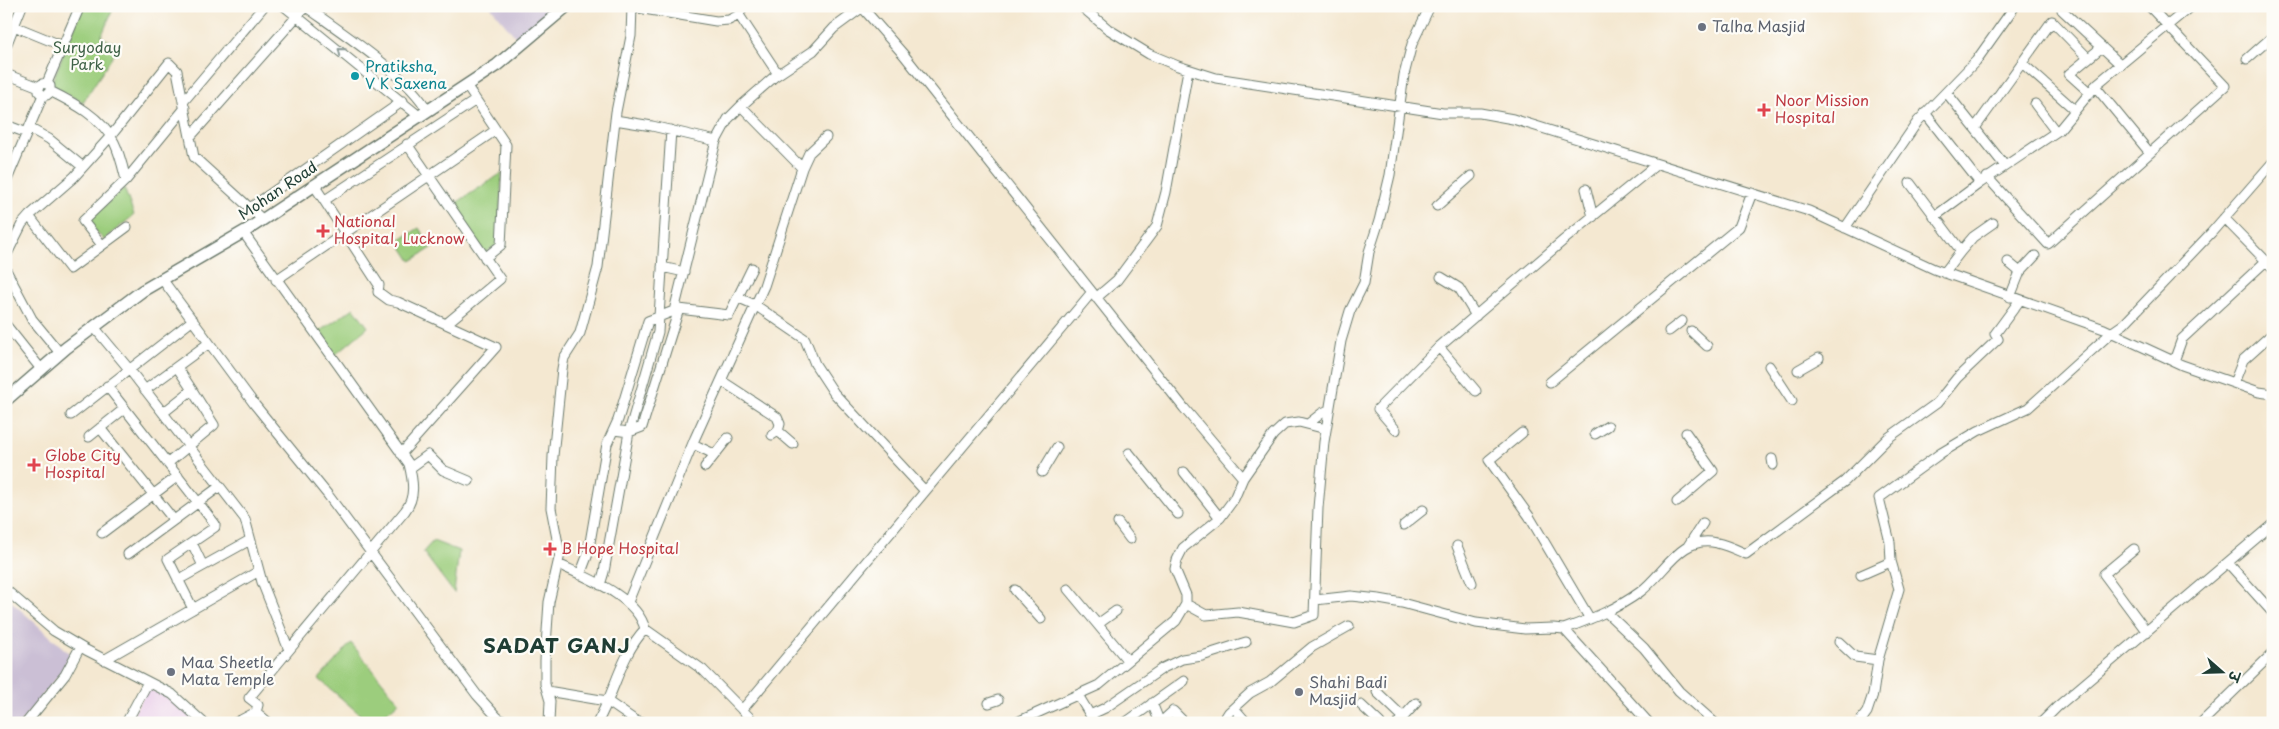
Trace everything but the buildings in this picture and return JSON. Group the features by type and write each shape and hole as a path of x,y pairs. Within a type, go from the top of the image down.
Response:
{"main road":[{"name":"Mohan Road","path":"6,400 60,353 142,291 243,232 497,65 567,6"}],"street":[{"path":"6,46 22,6"},
{"path":"6,182 8,172 28,130 80,6"},
{"path":"102,245 82,221 126,180 264,6"},
{"path":"284,6 403,102 423,113"},
{"path":"190,137 306,6 375,58 417,95 423,113"},
{"path":"549,723 550,701 544,684 549,602 560,554 551,508 553,456 562,369 564,358 580,333 598,267 615,120 631,36 632,7 716,21 729,20 739,15 743,6"},
{"path":"1081,6 1108,29 1149,54 1188,70 1216,78 1443,113 1480,113 1513,119 1561,132 1809,211 1944,273 2111,333 2174,361 2234,383 2273,394"},
{"path":"1186,604 1206,615 1238,612 1294,622 1314,615 1318,508 1326,429 1341,341 1350,311 1364,283 1369,252 1387,186 1404,75 1412,44 1430,6"},
{"path":"1845,228 1925,114 1976,61 2015,6"},
{"path":"1925,114 1984,180 2048,244 2225,86 2149,6"},
{"path":"1934,217 1984,180 2056,132 2092,90 2191,6"},
{"path":"614,430 629,432 640,429 643,424 676,310 716,141 728,119 778,74 813,51 834,28 863,7 909,61 1094,295 1243,478"},
{"path":"2062,10 2121,65"},
{"path":"739,15 778,74"},
{"path":"1975,128 2052,21 2088,58"},
{"path":"14,26 63,46"},
{"path":"2247,59 2273,36"},
{"path":"2102,47 2069,74 2092,90 2150,153"},
{"path":"365,70 375,58"},
{"path":"6,256 22,224 82,167 110,137 169,63 178,70 194,157 262,219"},
{"path":"2022,63 2075,110"},
{"path":"742,710 925,491 1094,295 1117,280 1157,226 1166,192 1188,70"},
{"path":"6,74 45,89 78,105 94,118 114,142 126,180"},
{"path":"466,85 506,145 501,245 485,258"},
{"path":"1946,92 2005,166"},
{"path":"324,200 476,100"},
{"path":"250,208 403,102"},
{"path":"2035,104 2056,132"},
{"path":"741,106 802,168"},
{"path":"615,120 716,141"},
{"path":"6,125 28,130 49,139 82,167"},
{"path":"276,280 496,130"},
{"path":"600,585 604,572 629,432 658,332 670,130"},
{"path":"628,602 693,444 756,306 802,168 809,153 826,136"},
{"path":"407,144 500,279 446,324"},
{"path":"1859,723 1867,712 1873,694 1878,660 1899,589 1879,498 1941,453 1978,431 2028,408 2111,333 2124,324 2224,218 2273,162"},
{"path":"1396,430 1378,409 1439,347 1657,164"},
{"path":"1437,206 1471,176"},
{"path":"1910,183 1961,251"},
{"path":"314,184 379,285 378,292 389,300 398,302 496,347 401,454"},
{"path":"1586,188 1593,217"},
{"path":"1550,382 1739,226 1752,193"},
{"path":"29,216 70,269 127,226"},
{"path":"2224,218 2273,268"},
{"path":"1944,273 1973,237 1993,223"},
{"path":"235,723 256,712 258,705 249,698 411,503 413,487 410,468 401,454 243,232"},
{"path":"2010,297 2020,272 2035,256"},
{"path":"2174,361 2182,339 2266,261"},
{"path":"2008,262 2020,272"},
{"path":"662,267 684,272"},
{"path":"580,575 588,554 607,444 614,430 648,321 676,310 729,315 739,298 752,268"},
{"path":"6,270 32,319 60,353"},
{"path":"1441,277 1460,288 1476,316"},
{"path":"162,279 255,405 328,495 478,695 497,717 506,723"},
{"path":"739,298 756,306 806,339 815,364 834,393 925,491"},
{"path":"1688,546 1707,542 1718,543 1746,554 1845,481 1888,438 1937,403 1957,378 1998,339 1994,334 2020,300"},
{"path":"71,415 193,320"},
{"path":"1669,331 1682,321"},
{"path":"6,325 41,369"},
{"path":"94,327 163,412 245,519 259,571 289,650"},
{"path":"1691,331 1706,346"},
{"path":"2234,383 2243,360 2273,333"},
{"path":"145,390 209,343"},
{"path":"1439,347 1476,391"},
{"path":"1798,370 1819,358"},
{"path":"1769,366 1792,401"},
{"path":"168,463 214,426 177,367"},
{"path":"722,381 777,418 780,424 775,433 793,444"},
{"path":"106,386 168,463 215,526 169,558 193,609"},
{"path":"163,412 192,390"},
{"path":"89,437 124,409"},
{"path":"1308,424 1329,410"},
{"path":"1015,723 1099,685 1176,621 1186,604 1186,596 1175,569 1176,560 1183,548 1220,518 1234,499 1243,478 1273,435 1284,424 1299,422 1326,429"},
{"path":"1595,434 1608,426"},
{"path":"100,428 173,519"},
{"path":"1522,433 1489,460 1530,516 1590,619"},
{"path":"1677,502 1713,471 1686,433"},
{"path":"705,467 728,438"},
{"path":"693,444 714,454"},
{"path":"1042,472 1057,447"},
{"path":"1129,453 1178,514"},
{"path":"410,468 428,454 442,470 469,481"},
{"path":"1184,472 1220,518"},
{"path":"102,533 178,476"},
{"path":"128,554 173,519 219,487"},
{"path":"1404,524 1423,510"},
{"path":"1118,523 1130,539"},
{"path":"1314,600 1351,596 1379,599 1402,602 1476,624 1564,630 1606,612 1650,585 1674,556 1688,546 1704,523"},
{"path":"2041,723 2056,707 2273,524"},
{"path":"178,580 250,540"},
{"path":"192,542 203,566"},
{"path":"1457,546 1472,583"},
{"path":"2134,549 2104,574 2147,632"},
{"path":"1167,566 1176,560"},
{"path":"2228,563 2273,613"},
{"path":"558,564 600,585 628,602 642,619 645,629 703,670 755,723"},
{"path":"1861,575 1886,564"},
{"path":"104,660 259,571"},
{"path":"1068,589 1128,661"},
{"path":"6,590 54,631 104,660 172,694 204,723"},
{"path":"1015,590 1041,620"},
{"path":"1098,624 1116,611"},
{"path":"1606,612 1644,648 1679,692 1715,723"},
{"path":"1222,723 1250,693 1270,682 1312,647 1349,626"},
{"path":"597,723 625,658 645,629"},
{"path":"1564,630 1649,723"},
{"path":"1078,695 1092,719 1163,668 1182,659 1202,656 1246,642"},
{"path":"1838,642 1855,657 1878,660"},
{"path":"26,723 65,675 80,647"},
{"path":"2201,723 2273,654"},
{"path":"1130,721 1184,681"},
{"path":"126,723 148,682"},
{"path":"547,691 607,701 642,723"},
{"path":"1377,692 1400,720 1416,703"},
{"path":"1152,703 1160,723 1173,711 1184,723"},
{"path":"1361,705 1380,723"},
{"path":"1234,708 1247,723"},
{"path":"256,712 269,723"}],"shaded area":[{"path":"490,6 554,6 554,9 519,41"},
{"path":"6,597 70,654 60,673 20,723 6,723"},
{"path":"148,688 169,698 197,723 128,723"}],"green space":[{"name":"Suryoday Park","path":"83,6 107,6 113,9 101,37 120,45 83,102 55,88 52,82"},
{"path":"502,173 498,244 485,253 453,205"},
{"path":"124,188 134,215 104,240 87,221"},
{"path":"419,228 432,248 411,261 398,241"},
{"path":"354,308 368,327 334,356 318,332"},
{"path":"433,541 459,551 454,593 423,552"},
{"path":"351,643 399,702 375,723 370,723 319,679"}],"place":[{"name":"Talha Masjid","path":"1702,27"},
{"name":"Pratiksha, V K Saxena","path":"355,76"},
{"name":"Noor Mission Hospital","path":"1764,110"},
{"name":"National Hospital, Lucknow","path":"323,231"},
{"name":"Globe City Hospital","path":"34,465"},
{"name":"B Hope Hospital","path":"550,549"},
{"name":"Maa Sheetla Mata Temple","path":"171,672"},
{"name":"Shahi Badi Masjid","path":"1299,692"}],"district":[{"name":"SADAT GANJ","path":"557,646"}]}
